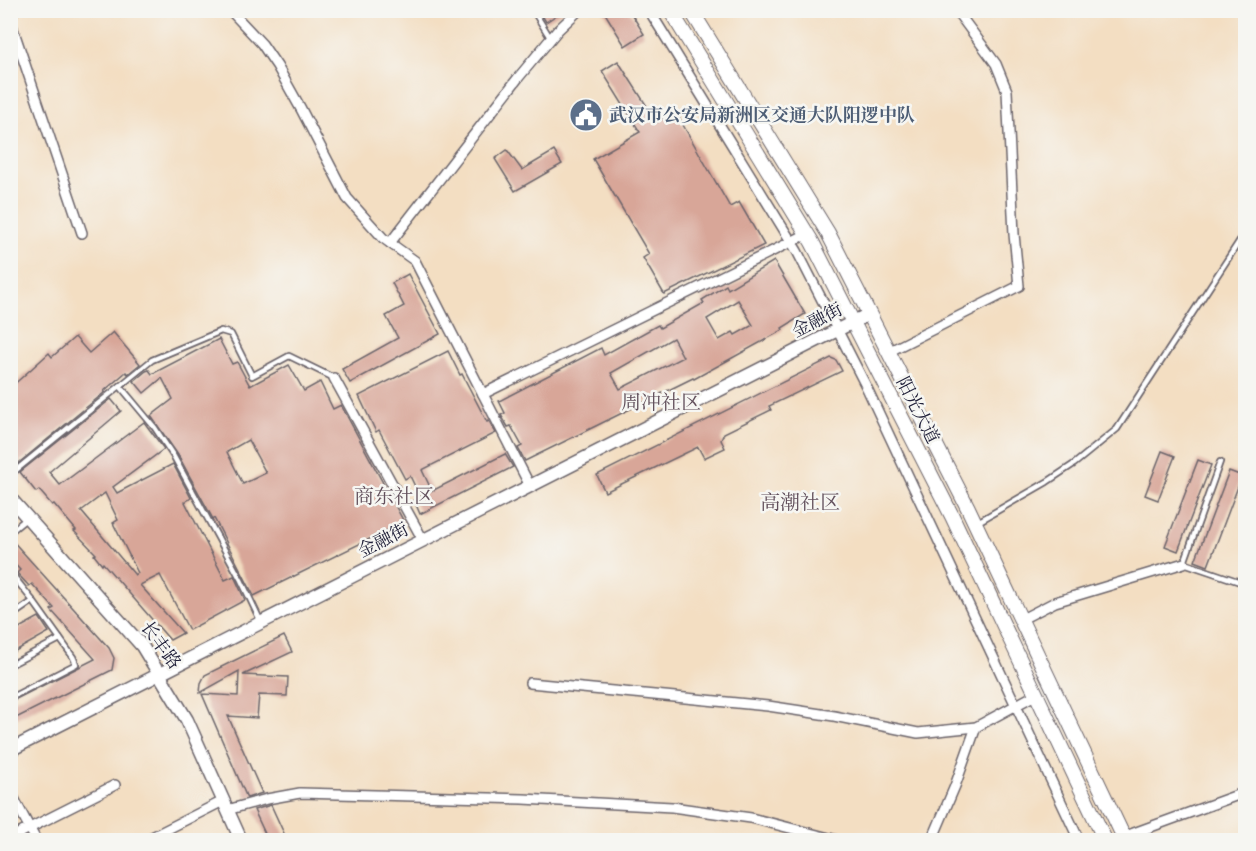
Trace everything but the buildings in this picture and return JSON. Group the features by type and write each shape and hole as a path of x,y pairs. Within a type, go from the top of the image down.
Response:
{"main road":[{"name":"阳光大道","path":"670,10 807,234 952,516 1104,840"},
{"name":"阳光大道","path":"691,10 828,233 975,524 1124,838"}],"street":[{"path":"230,10 262,44 277,66 347,198 382,238 415,261 530,486"},
{"path":"390,243 518,78 579,10"},
{"path":"649,10 791,242 837,330 866,386 1079,840"},
{"path":"888,352 1019,285 1014,234 1007,91 996,64 956,10"},
{"path":"10,20 82,233"},
{"path":"483,394 807,234"},
{"name":"金融街","path":"10,750 869,314"},
{"path":"334,378 423,540"},
{"name":"长丰路","path":"10,498 142,646 187,720 241,840"},
{"path":"1020,620 1055,602 1184,563"},
{"path":"530,683 768,706 834,716 918,733 976,727 1035,694"},
{"path":"932,840 955,786 976,727"},
{"path":"10,838 115,785"},
{"path":"10,791 36,840"},
{"path":"1124,838 1245,792"},
{"path":"146,840 225,806 300,793 524,799 698,809 769,822 837,840"}],"lane":[{"path":"533,10 551,39"},
{"path":"975,524 1074,464 1117,429 1245,231"},
{"path":"10,475 152,360 220,331 231,334 252,376 289,356 334,378"},
{"path":"120,386 155,428 174,457 241,580 261,622"},
{"path":"1220,462 1184,563 1245,584"},
{"path":"10,532 28,517"},
{"path":"10,572 76,664 10,698"},
{"path":"10,617 33,601"},
{"path":"10,665 60,639"}],"place":[{"name":"武汉市公安局新洲区交通大队阳逻中队","path":"586,115"}],"district":[{"name":"周冲社区","path":"661,402"},
{"name":"商东社区","path":"394,496"},
{"name":"高潮社区","path":"800,502"}]}
